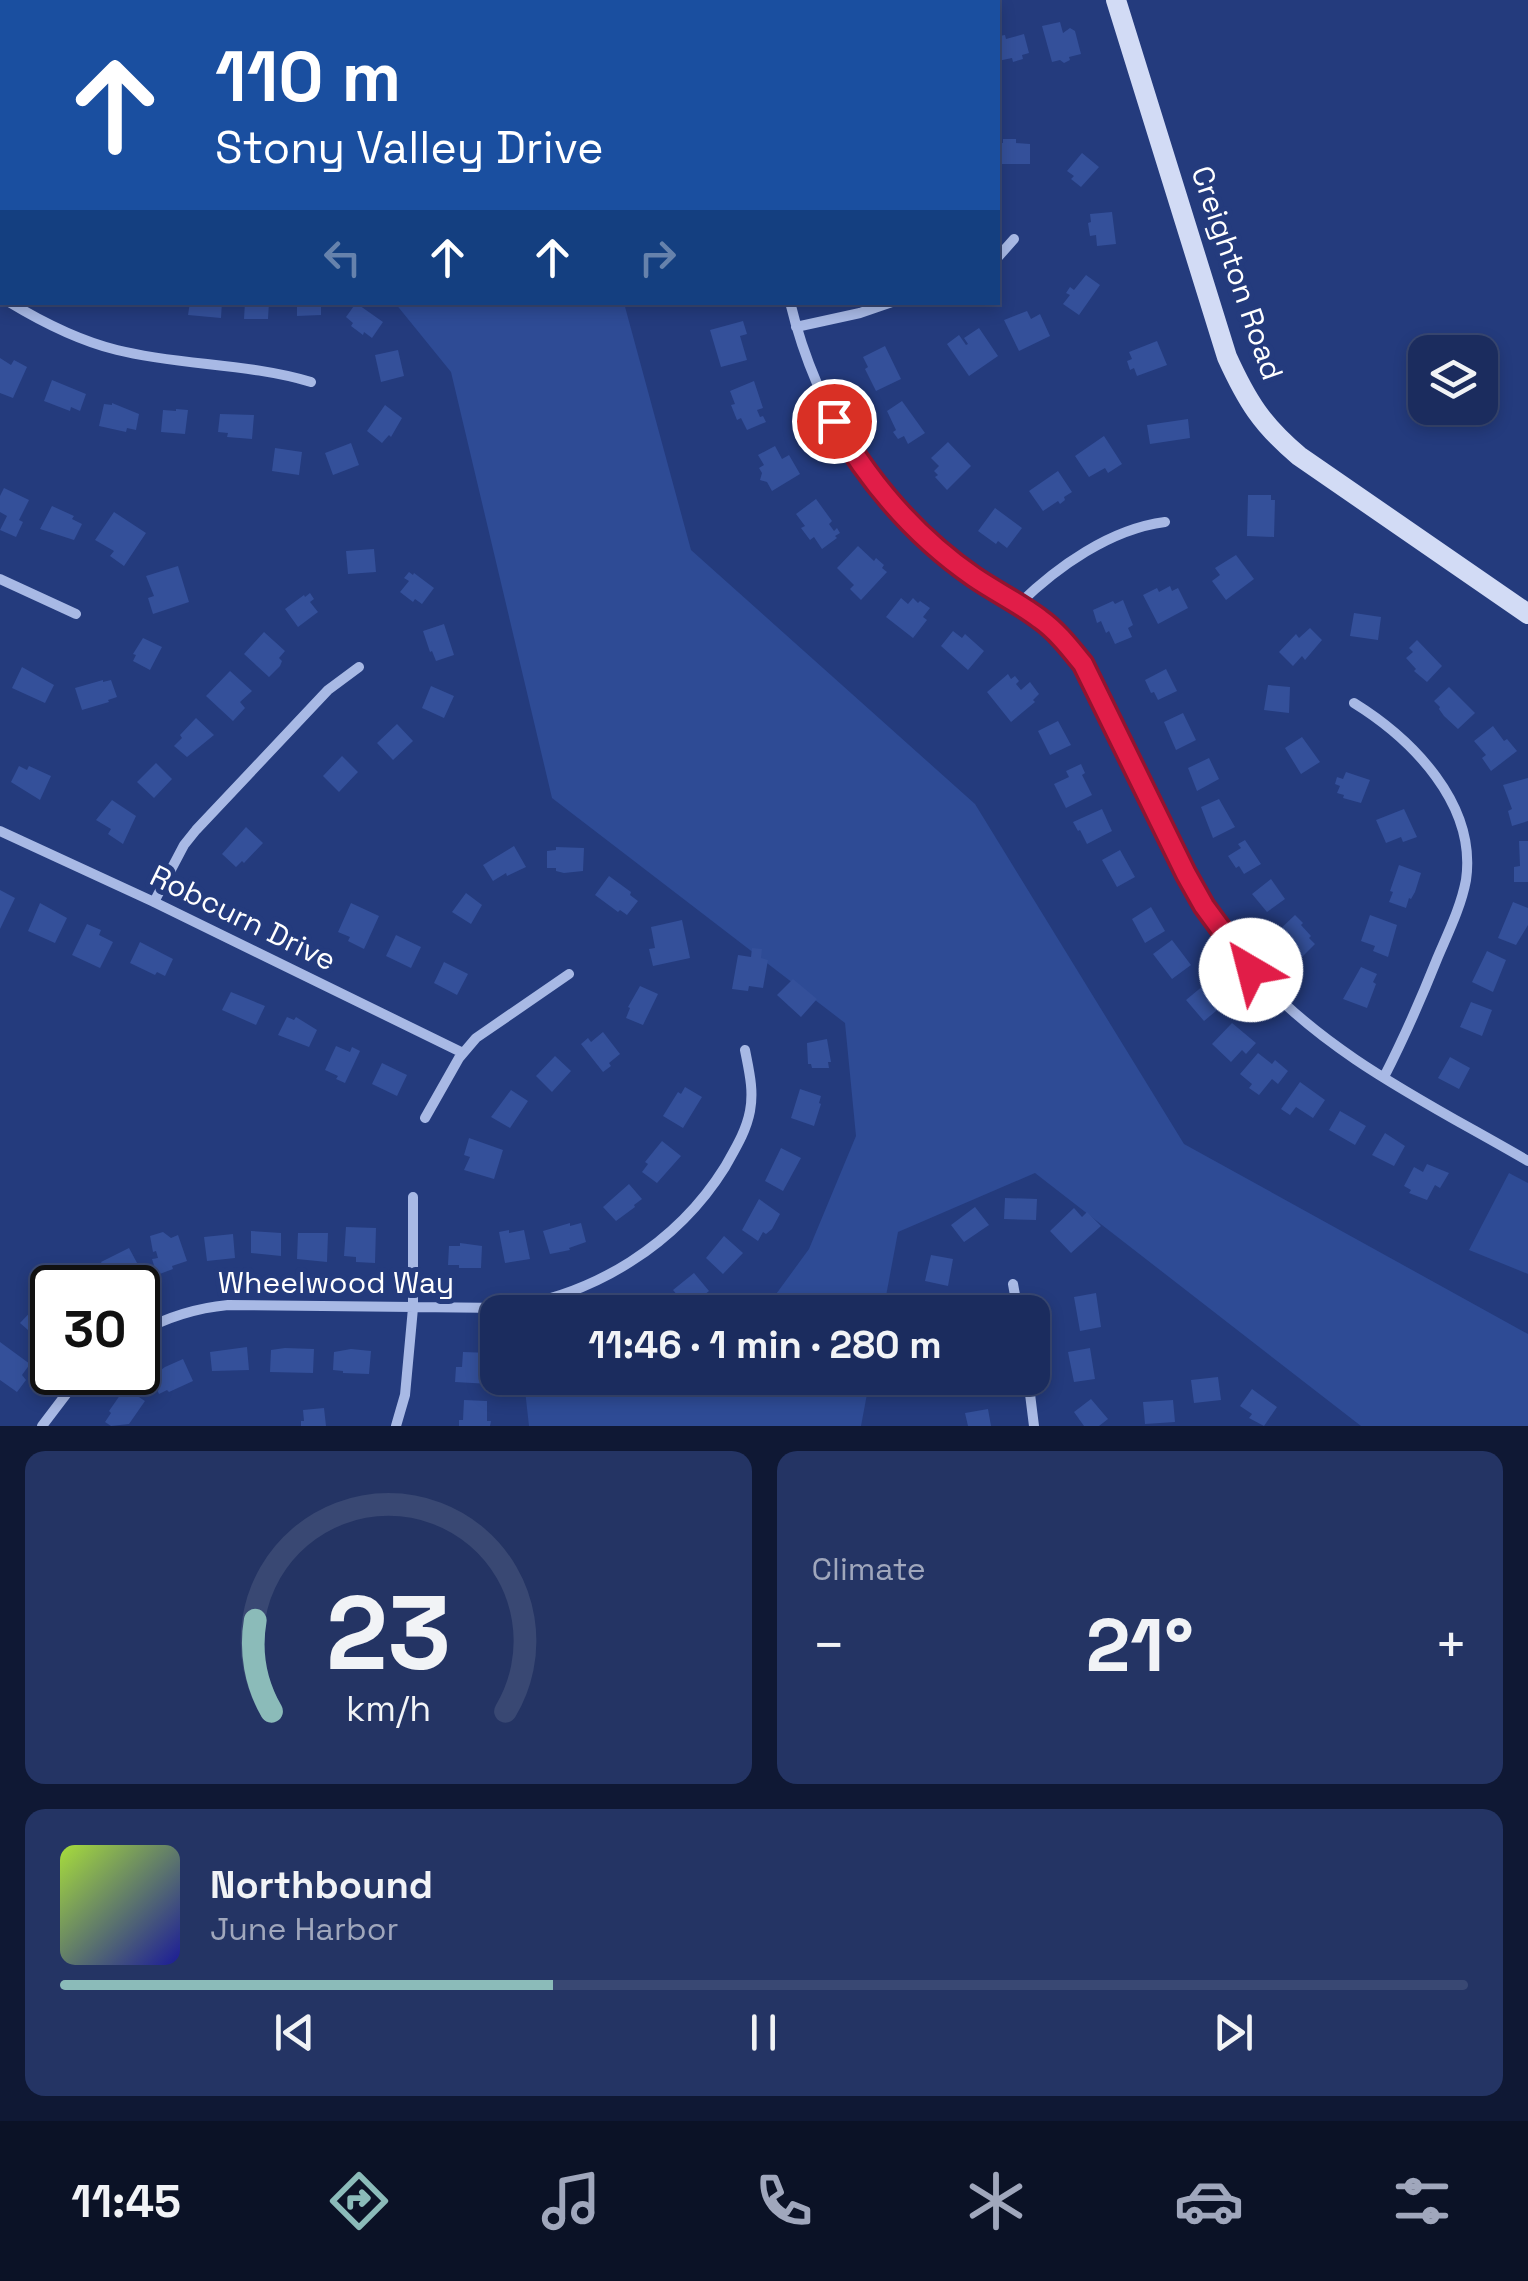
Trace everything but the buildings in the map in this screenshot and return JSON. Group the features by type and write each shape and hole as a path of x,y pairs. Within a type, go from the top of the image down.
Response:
{"main road":[{"name":"Creighton Road","path":"1116,0 1227,358 1257,415 1299,456 1528,614"}],"street":[{"path":"1000,256 1014,239"},
{"path":"15,305 74,335 115,350 277,372 311,382"},
{"path":"791,305 809,368 828,410 874,482 938,549 1043,620 1083,664 1186,874 1204,906 1251,970 1300,1018 1361,1064 1528,1161"},
{"path":"796,327 883,305"},
{"path":"1019,604 1065,564 1110,539 1164,522"},
{"path":"0,579 76,614"},
{"path":"154,902 196,830 328,690 359,667"},
{"path":"1354,702 1386,724 1432,772 1450,798 1467,848 1466,880 1456,913 1384,1078"},
{"name":"Robcurn Drive","path":"0,831 463,1053"},
{"path":"425,1118 476,1038 568,974"},
{"name":"Wheelwood Way","path":"160,1322 175,1315 228,1304 504,1308 561,1296 604,1276 664,1238 702,1199 736,1148 745,1129 752,1096 744,1050"},
{"path":"396,1426 405,1395 413,1308 414,1197"},
{"path":"1013,1284 1015,1295"},
{"path":"47,1424 67,1395"},
{"path":"1030,1395 1034,1426"}],"shaded area":[{"path":"397,305 625,305 691,550 975,804 1184,1144 1528,1334 1528,1426 1361,1426 1035,1173 898,1232 886,1295 775,1295 809,1249 856,1136 845,1023 552,798 451,372"},
{"path":"1509,1173 1528,1183 1528,1274 1469,1250"},
{"path":"526,1395 867,1395 861,1426 529,1426"}],"route":[{"path":"834,421 874,482 905,518 969,573 1043,620 1083,664 1186,874 1204,906 1251,970"}]}
